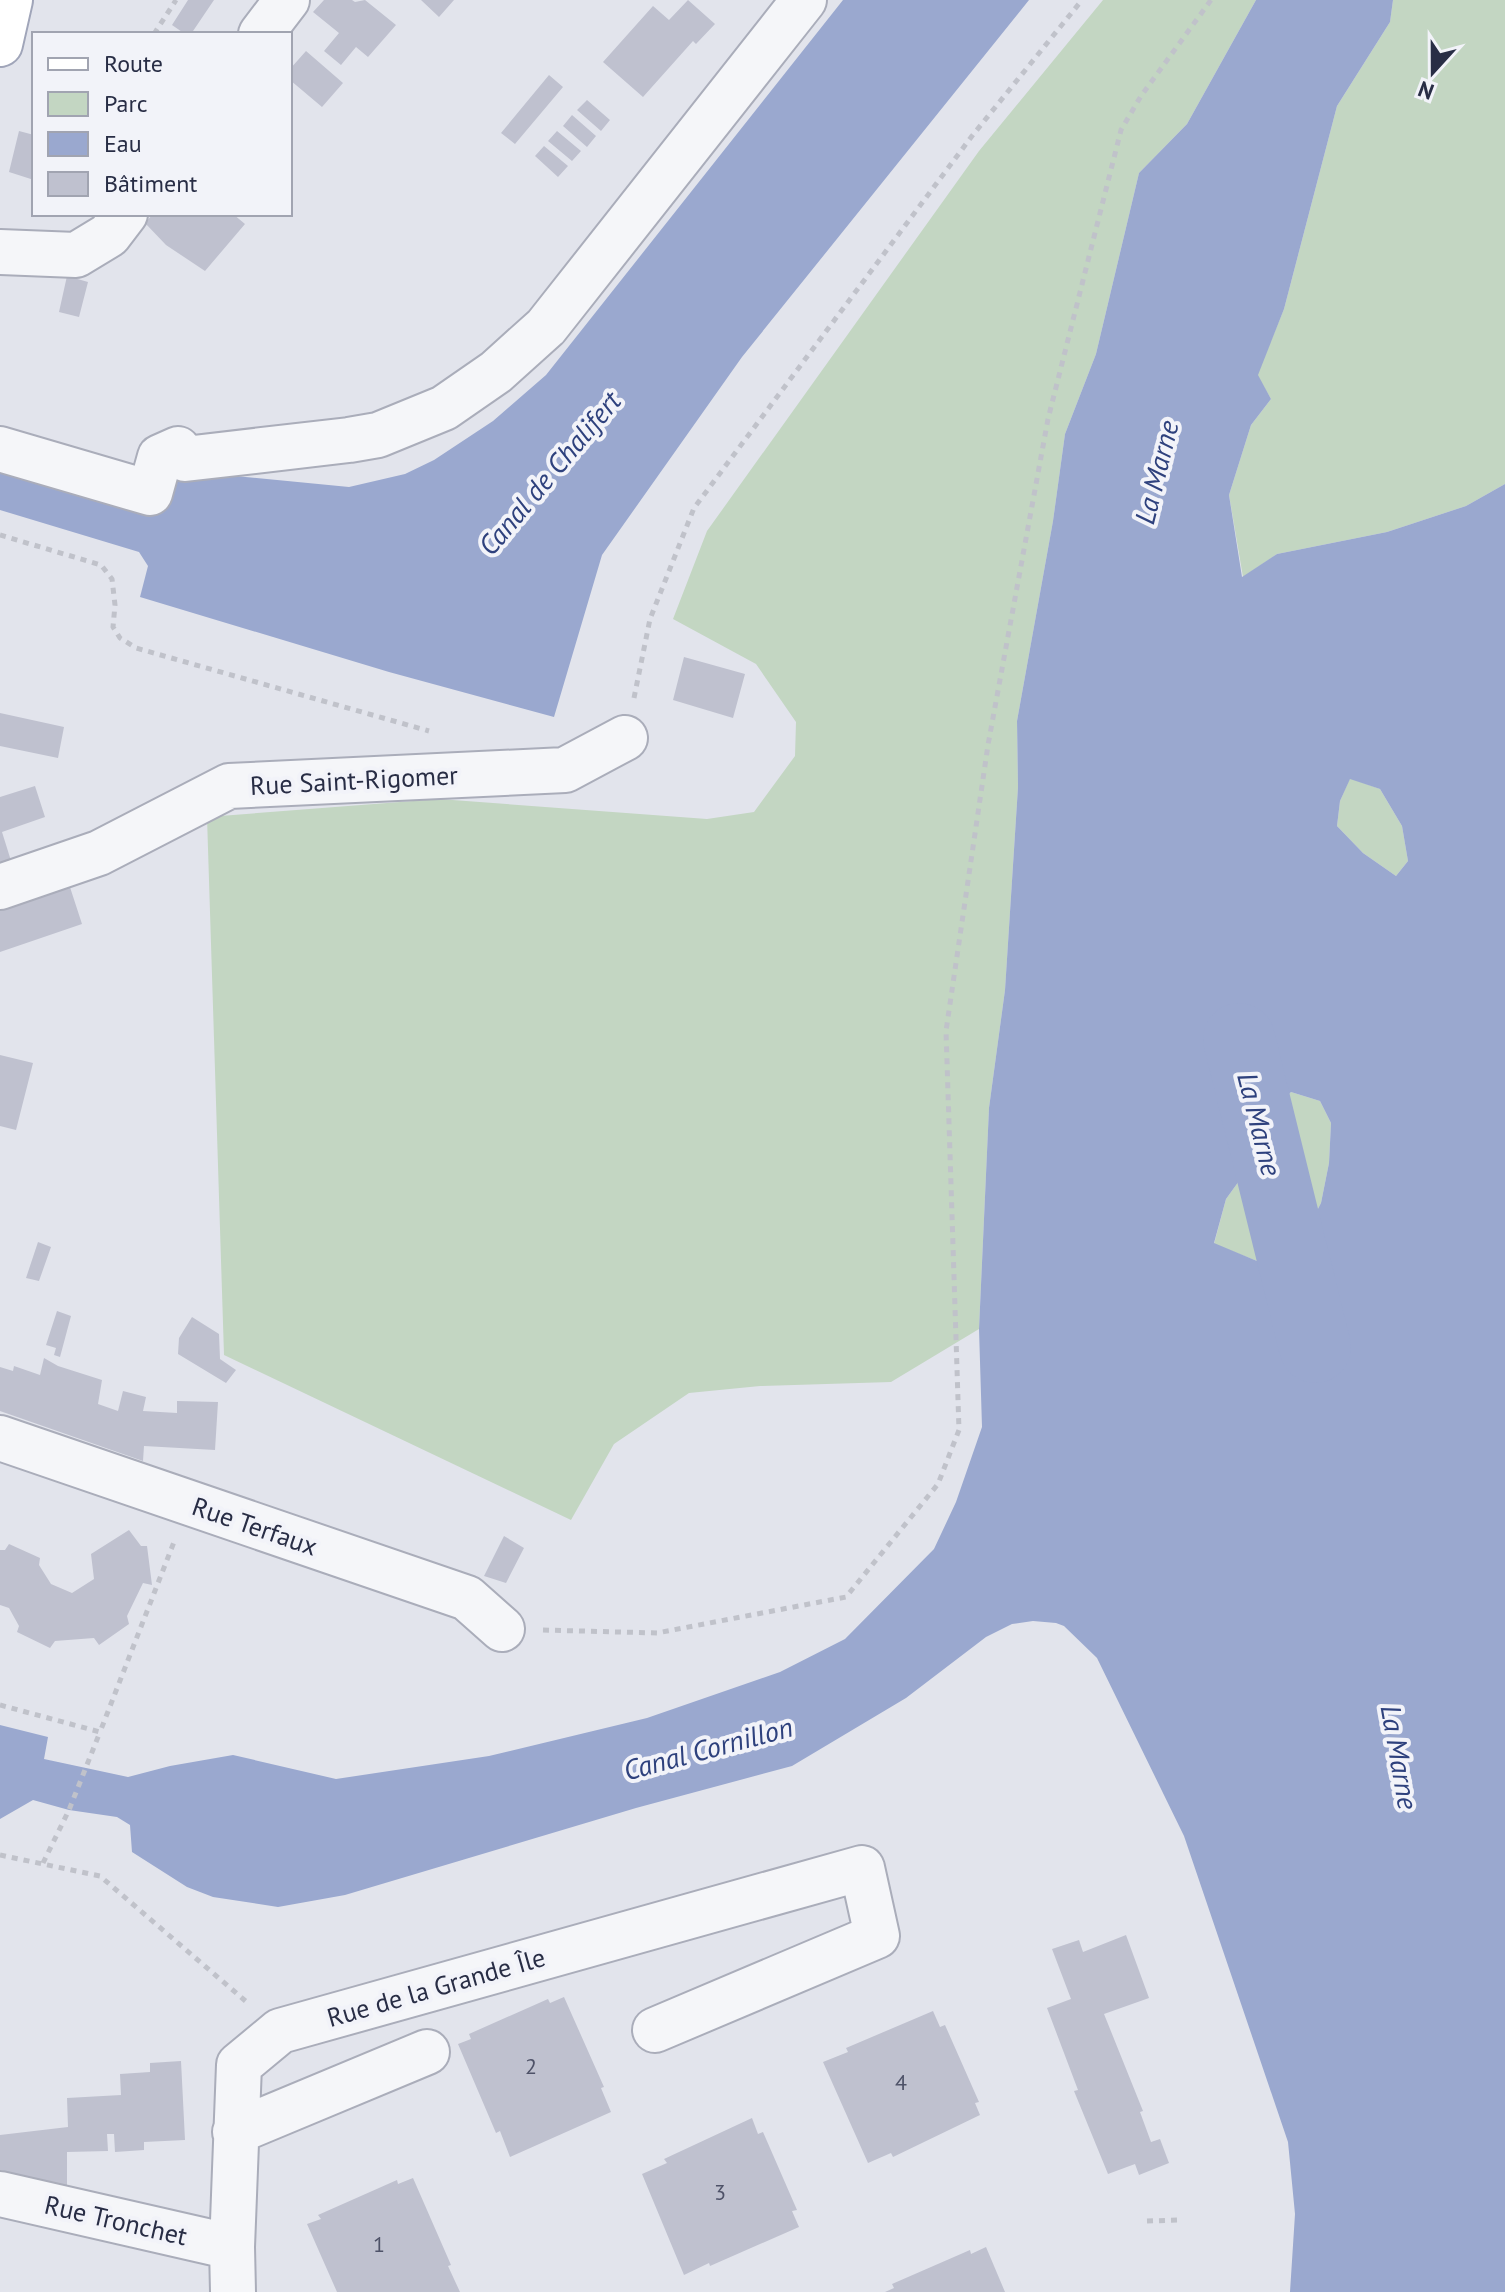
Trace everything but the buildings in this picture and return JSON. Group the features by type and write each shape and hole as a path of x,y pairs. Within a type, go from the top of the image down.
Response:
{"main road":[{"path":"0,44 10,0"}],"street":[{"path":"263,32 287,0"},
{"path":"0,449 150,493 160,457 178,449 185,459 349,440 378,435 444,408 496,372 546,327 804,0"},
{"path":"0,252 76,255 109,235 123,216"},
{"name":"Rue Saint-Rigomer","path":"0,887 99,853 229,786 565,770 625,738"},
{"name":"Rue Terfaux","path":"0,1438 467,1598 502,1629"},
{"name":"Rue de la Grande Île","path":"233,2292 239,2065 280,2031 862,1868 877,1936 655,2030"},
{"path":"235,2132 427,2052"},
{"name":"Rue Tronchet","path":"0,2194 232,2247"}],"path":[{"path":"155,32 176,0"},
{"path":"625,738 650,619 694,508 972,136 1082,0"},
{"path":"502,1629 657,1633 846,1597 938,1484 959,1430 946,1031 988,745 1048,419 1121,130 1141,96 1211,0"},
{"path":"0,535 101,565 112,579 115,605 113,627 120,638 136,648 442,735"},
{"path":"43,1863 69,1810 190,1503"},
{"path":"0,1705 100,1732"},
{"path":"0,1855 100,1876 280,2031"},
{"path":"1147,2221 1181,2220"}],"green space":[{"path":"1103,0 1256,0 1187,124 1139,173 1096,354 1065,434 1053,521 1017,721 1018,787 1005,990 989,1108 979,1329 891,1382 760,1386 689,1393 614,1444 571,1520 224,1355 207,817 439,799 707,819 754,812 795,756 796,722 756,664 673,619 707,531 979,151"},
{"path":"1393,0 1505,0 1505,484 1466,506 1387,532 1277,554 1243,577 1229,495 1251,425 1271,399 1257,375 1284,309 1337,106 1390,22"},
{"path":"1350,778 1380,789 1402,826 1408,861 1396,876 1363,853 1337,826 1340,801"},
{"path":"1291,1092 1320,1101 1331,1123 1329,1163 1321,1203 1304,1236 1283,1261 1257,1261 1214,1244 1226,1199 1252,1163 1269,1115"}],"water":[{"name":"Canal de Chalifert","path":"843,0 1029,0 742,357 602,555 554,717 389,672 140,597 148,566 139,552 0,510 0,462 173,470 349,487 405,474 434,460 493,421 546,375"},
{"name":"Canal Cornillon","path":"1256,0 1393,0 1390,22 1337,106 1284,309 1258,375 1271,399 1251,425 1229,495 1242,577 1277,554 1387,532 1466,506 1505,484 1505,2292 1290,2292 1295,2214 1288,2142 1184,1836 1097,1658 1064,1626 1056,1623 1033,1621 1012,1624 986,1637 906,1698 792,1766 636,1808 345,1895 278,1907 213,1897 187,1887 132,1852 130,1825 117,1817 69,1810 33,1800 0,1819 0,1725 48,1737 44,1759 128,1777 233,1755 336,1779 489,1756 647,1718 780,1672 845,1639 934,1549 956,1502 982,1427 979,1329 989,1108 1005,990 1018,787 1017,721 1053,521 1065,434 1096,354 1139,173 1187,124","holes":["1350,779 1380,789 1402,826 1408,861 1396,876 1363,853 1337,826 1340,801","1291,1092 1320,1101 1331,1123 1329,1163 1321,1203 1304,1236 1284,1261 1257,1261 1214,1243 1226,1199 1252,1163 1269,1115"]}],"waterway":[{"name":"La Marne","path":"1239,1039 1315,1347"}]}
